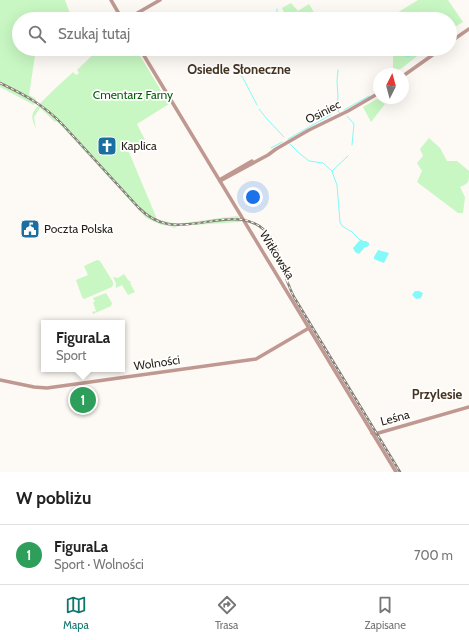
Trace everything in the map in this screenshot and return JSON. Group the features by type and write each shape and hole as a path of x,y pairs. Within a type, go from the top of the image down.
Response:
{"street":[{"path":"111,0 118,12"},
{"path":"139,12 160,0"},
{"path":"457,37 469,29"},
{"name":"Witkowska","path":"144,56 396,472"},
{"path":"409,72 431,56"},
{"name":"Osiniec","path":"220,180 268,155 309,130 348,111 373,96"},
{"name":"Wolności","path":"0,380 47,388 256,359 309,328"},
{"name":"Leśna","path":"372,434 469,408"}],"green space":[{"path":"0,0 65,0 69,12 12,12 12,56 35,56 29,95 36,99 34,105 0,87"},
{"path":"418,0 448,0 456,12 398,12"},
{"path":"291,3 298,11 309,4 314,12 284,12 282,8"},
{"path":"457,13 463,22 457,26"},
{"name":"Cmentarz Farny","path":"92,56 140,56 169,104 137,124 145,140 128,150 157,219 177,224 238,216 241,222 178,226 174,228 171,226 162,225 146,218 57,121 55,122 40,108 34,117 36,129 32,117 33,113 45,98 73,72 76,75 79,73 77,70"},
{"path":"393,56 417,56 402,68 393,68"},
{"path":"373,101 373,104 385,104 371,122 363,107"},
{"path":"429,138 440,148 447,161 457,161 469,171 468,182 460,187 465,197 463,213 458,213 417,182 422,171 417,163 423,156 420,149"},
{"path":"97,260 100,261 113,282 113,285 112,287 84,299 76,280 88,275 84,266"},
{"path":"124,274 131,282 130,283 135,292 128,295 122,285 116,288 116,283 113,277 118,278"},
{"path":"106,293 112,303 111,306 93,314 92,312 96,311 93,298"}],"water":[{"path":"361,239 369,243 369,245 359,254 355,252 353,248"},
{"path":"378,250 389,253 384,263 374,259"},
{"path":"415,291 423,293 421,298 416,299 412,295"}],"waterway":[{"path":"235,67 243,78 257,105"},
{"path":"338,70 337,107 340,113"},
{"path":"344,110 369,96"},
{"path":"259,109 284,137"},
{"path":"288,139 332,114"},
{"path":"347,116 354,124 352,145"},
{"path":"271,148 282,142"},
{"path":"290,144 309,161 323,163 332,171"},
{"path":"348,156 332,171 337,185 340,222 342,226 352,232 360,240"}],"railway":[{"path":"0,83 34,101 56,118 139,208 152,218 168,224 182,225 237,219 250,221 262,228 274,242 294,297 400,472"}],"place":[{"name":"Kaplica","path":"107,146"},
{"name":"Poczta Polska","path":"30,229"},
{"name":"FiguraLa","path":"83,400"}],"district":[{"name":"Osiedle Słoneczne","path":"239,69"},
{"name":"Przylesie","path":"437,394"}]}
